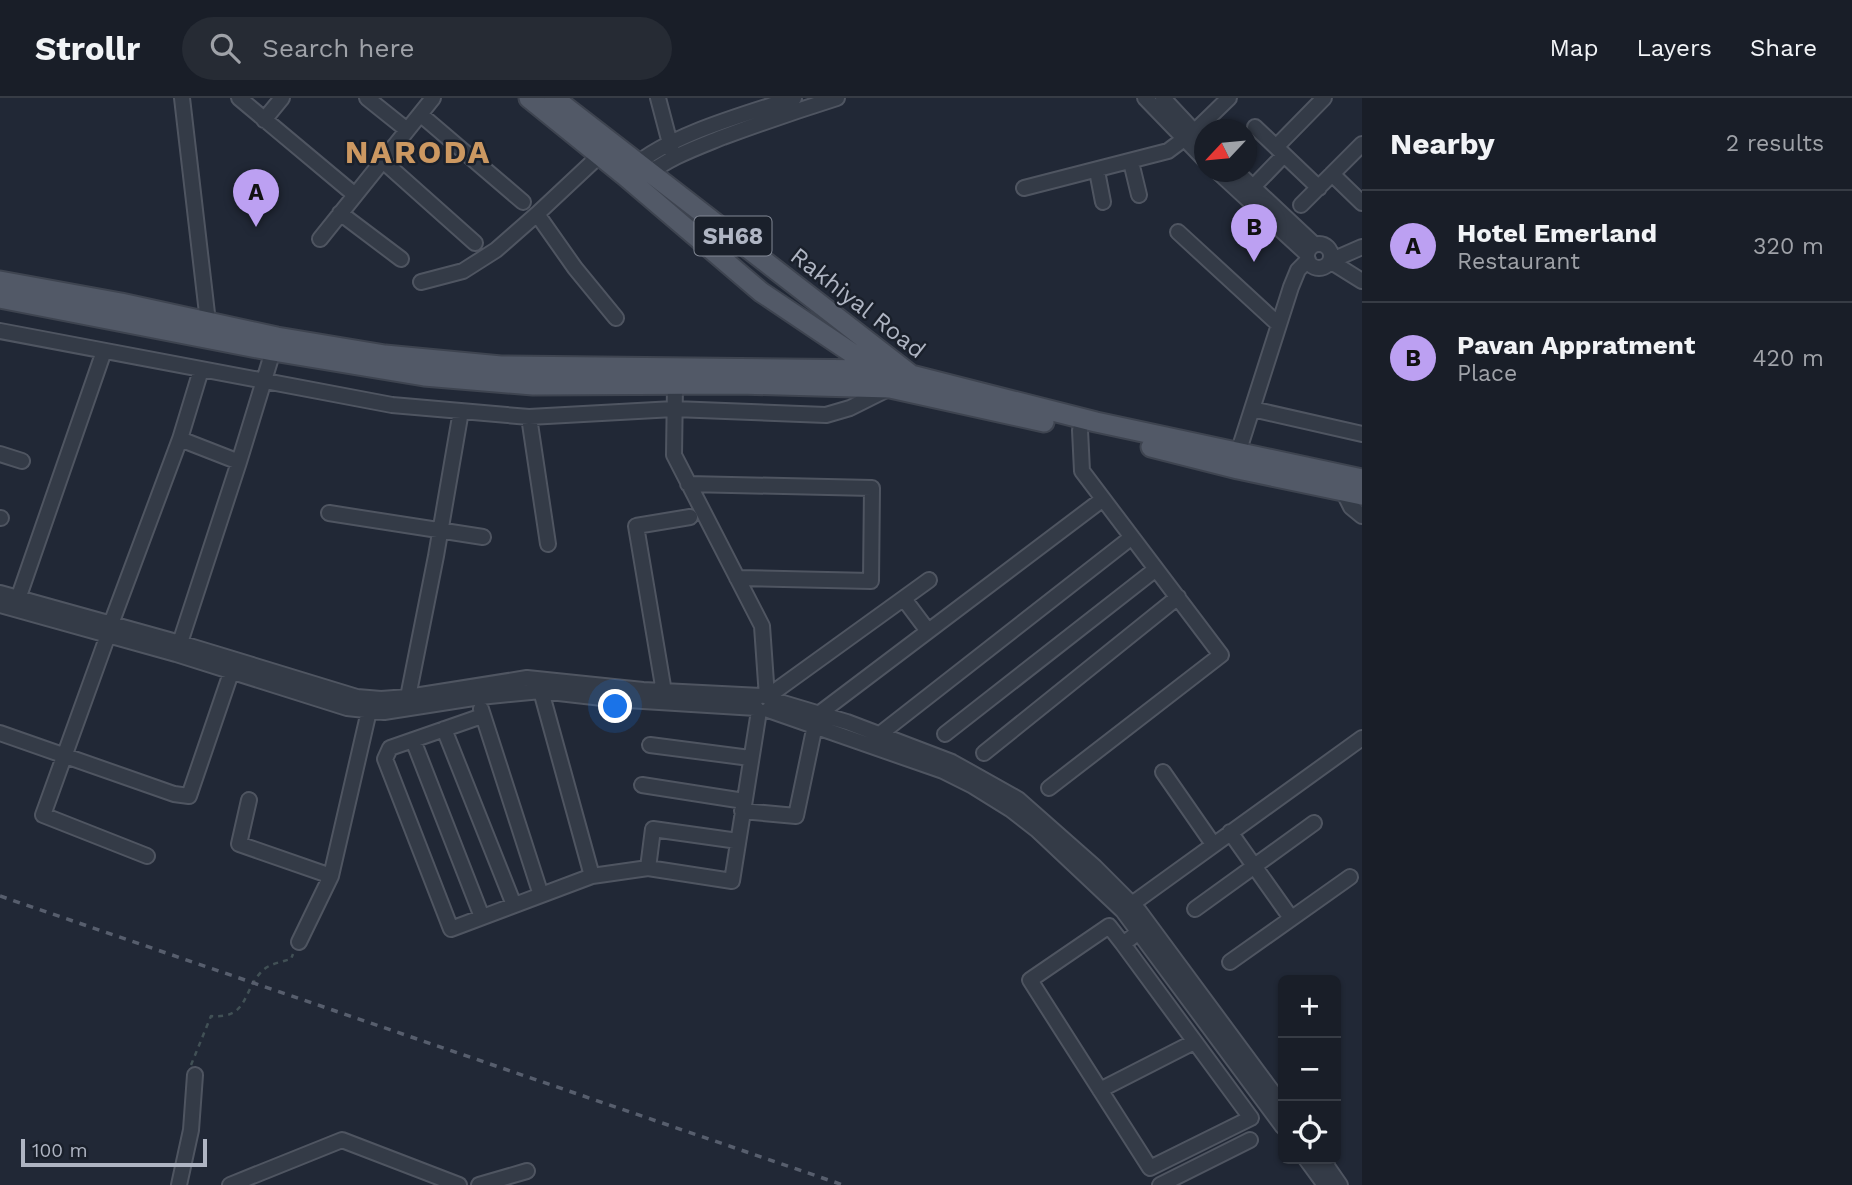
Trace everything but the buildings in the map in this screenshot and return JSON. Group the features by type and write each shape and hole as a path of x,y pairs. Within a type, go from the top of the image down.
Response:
{"main road":[{"name":"SH68","path":"529,98 600,155 638,174 761,292 879,370 890,388"},
{"name":"Rakhiyal Road","path":"554,98 638,174 911,375 928,396"},
{"path":"0,281 384,355 501,366 879,370 911,375 1096,422 1362,479"},
{"path":"0,298 364,368 438,378 533,385 739,384 890,388 1353,493"}],"street":[{"path":"182,98 208,322"},
{"path":"239,98 355,195"},
{"path":"264,120 282,98"},
{"path":"368,98 407,130"},
{"path":"320,239 433,98"},
{"path":"658,98 672,151"},
{"path":"638,174 672,151 737,117 794,98"},
{"path":"672,151 837,98"},
{"path":"1145,98 1194,138"},
{"path":"1163,98 1194,138"},
{"path":"1211,119 1229,98"},
{"path":"1253,187 1324,98"},
{"path":"420,114 523,202"},
{"path":"1257,129 1319,188"},
{"path":"1024,188 1131,162 1168,151 1194,138"},
{"path":"1301,205 1362,144"},
{"path":"421,282 463,271 496,250 600,155"},
{"path":"383,161 475,243"},
{"path":"1131,162 1139,195"},
{"path":"1097,171 1103,201"},
{"path":"1332,174 1362,203"},
{"path":"1229,182 1310,253"},
{"path":"1248,182 1310,253 1311,265 1319,268 1326,266 1330,261 1362,247"},
{"path":"340,213 401,259"},
{"path":"537,215 575,268 616,318"},
{"path":"1178,232 1278,324"},
{"path":"1238,453 1294,277 1310,253"},
{"path":"1330,261 1362,282"},
{"path":"0,331 392,405 529,417 674,409 826,415 850,408 890,388"},
{"path":"18,599 104,351"},
{"path":"178,648 273,351"},
{"path":"147,856 43,815 180,439 201,370"},
{"path":"482,716 390,748 385,759 451,929 592,876 648,869 732,881 750,758 764,703 762,626 674,455 675,386"},
{"path":"1252,409 1362,434"},
{"path":"408,697 461,411"},
{"path":"529,417 548,544"},
{"path":"1049,788 1221,655 1082,471 1080,430"},
{"path":"180,439 239,463"},
{"path":"0,454 22,461"},
{"path":"688,484 872,488 872,581 737,578"},
{"path":"1353,493 1351,507 1362,516"},
{"path":"642,785 796,816 817,719 1103,499"},
{"path":"329,513 483,537"},
{"path":"664,692 636,526 690,517"},
{"path":"880,734 1132,537"},
{"path":"945,734 1156,569"},
{"path":"178,648 318,701 369,711 405,710 480,697 541,691 624,700 764,703 929,580"},
{"path":"0,593 110,629 358,697 408,697 527,678 764,703 880,734 1018,799 1128,907 1279,1101"},
{"path":"984,753 1178,597"},
{"path":"904,599 928,631"},
{"path":"0,605 110,629"},
{"path":"0,733 164,791 189,796 232,670"},
{"path":"541,691 592,876"},
{"path":"480,697 482,716 541,895"},
{"path":"299,942 331,876 369,711"},
{"path":"817,719 908,757 964,774"},
{"path":"444,729 514,905"},
{"path":"1128,907 1362,738"},
{"path":"413,740 482,917"},
{"path":"650,745 750,758"},
{"path":"1163,772 1213,844"},
{"path":"249,800 239,844 331,876"},
{"path":"1195,909 1314,823"},
{"path":"648,869 653,829 737,841"},
{"path":"1230,832 1291,918"},
{"path":"1230,962 1350,877"},
{"path":"1128,907 1140,931 1278,1120"},
{"path":"1110,926 1123,944 1251,1118 1150,1168 1030,980 1110,926"},
{"path":"1123,944 1140,931"},
{"path":"1166,1003 1182,989"},
{"path":"1100,1090 1217,1036"},
{"path":"1227,1084 1243,1072"},
{"path":"179,1185 191,1130 195,1075"},
{"path":"230,1185 342,1140 459,1185"},
{"path":"1160,1185 1250,1140"},
{"path":"1309,1164 1322,1184"},
{"path":"1325,1164 1340,1185"},
{"path":"479,1185 527,1171"}],"path":[{"path":"195,1075 190,1063 211,1016 222,1017 237,1011 263,969 291,959 299,942"}],"railway":[{"path":"0,896 843,1185"}],"place":[{"name":"Hotel Emerland","path":"256,227"},
{"name":"Pavan Appratment","path":"1254,262"}],"district":[{"name":"NARODA","path":"418,152"}]}
